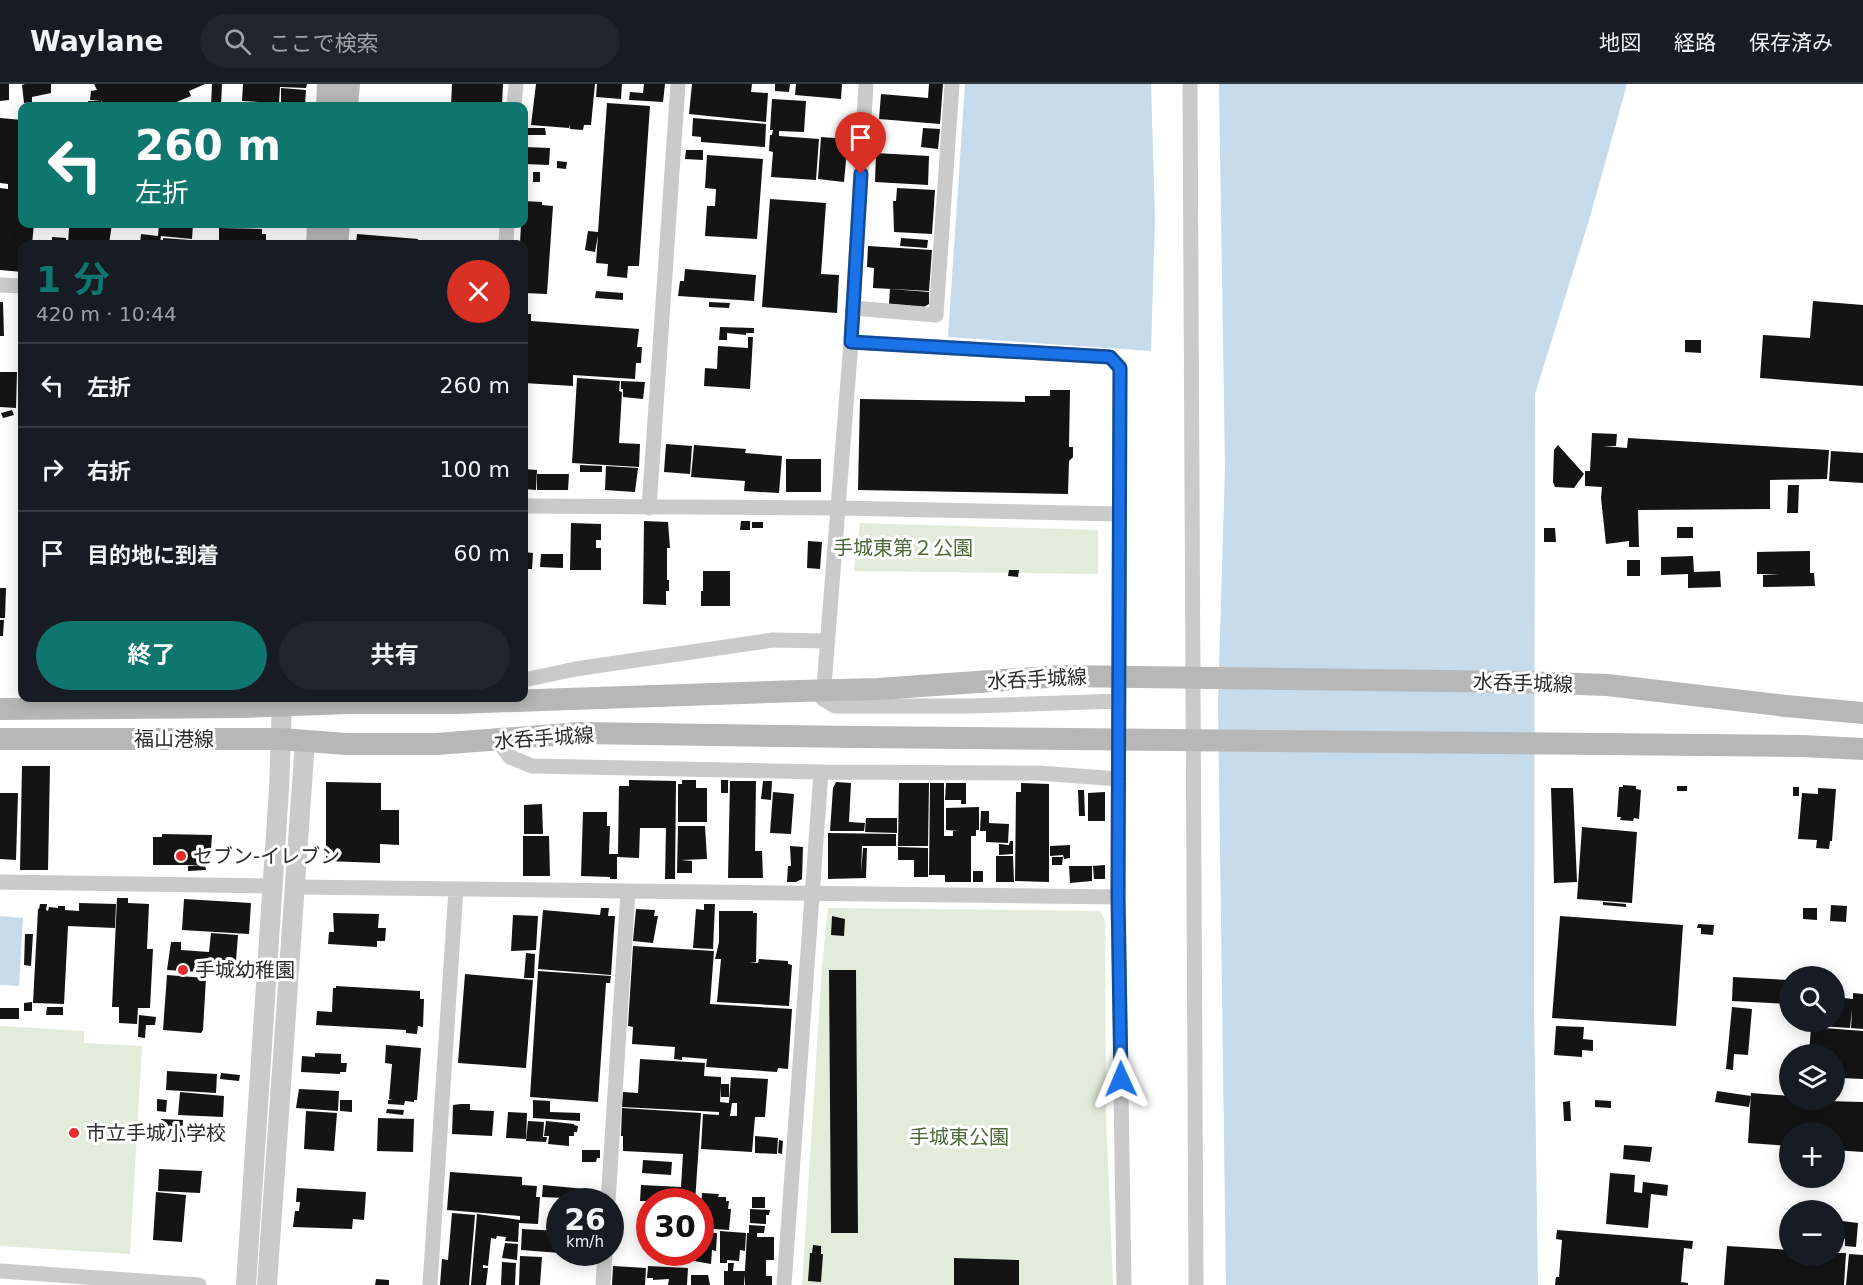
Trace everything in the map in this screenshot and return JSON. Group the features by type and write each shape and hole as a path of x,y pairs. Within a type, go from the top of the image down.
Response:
{"main road":[{"path":"327,102 328,84"},
{"path":"347,102 349,84"},
{"name":"水呑手城線","path":"528,698 878,689 1062,675 1606,685 1863,713"},
{"name":"福山港線","path":"0,709 243,707 276,702"},
{"path":"305,741 308,702"},
{"name":"水呑手城線","path":"305,741 347,744 425,744 498,741 580,733 1802,746 1863,749"},
{"name":"福山港線","path":"0,739 280,739 305,741"}],"street":[{"path":"514,102 516,84"},
{"path":"649,508 678,84"},
{"path":"866,84 851,342 823,699 835,706 970,706 1119,701"},
{"path":"853,308 936,315 952,84"},
{"path":"1190,84 1196,1285"},
{"path":"0,285 18,286"},
{"path":"851,342 1110,357 1120,368 1118,897 1124,1285"},
{"path":"528,506 838,508 1118,514"},
{"path":"528,679 574,669 773,640 827,641"},
{"path":"246,1285 279,789 282,702"},
{"path":"267,1285 305,741"},
{"path":"498,741 510,757 532,766 820,772 1038,773 1119,779"},
{"path":"784,1285 820,772"},
{"path":"0,882 271,886"},
{"path":"294,887 1118,897"},
{"path":"430,1285 456,889"},
{"path":"609,1188 628,891"},
{"path":"603,1285 604,1266"},
{"path":"0,1271 67,1281 199,1285"}],"green space":[{"name":"手城東第２公園","path":"860,523 1098,530 1098,574 854,571"},
{"name":"手城東公園","path":"828,908 1100,911 1105,920 1106,1113 1113,1285 802,1285 822,966"},
{"name":"市立手城小学校","path":"0,1026 84,1031 84,1043 142,1046 130,1254 0,1246"}],"water":[{"path":"965,84 1151,84 1155,219 1151,351 948,337"},
{"path":"1219,84 1627,84 1590,217 1535,394 1534,1008 1538,1285 1226,1285 1218,703 1225,467"},
{"path":"0,916 23,918 19,986 0,985"}],"building":[{"path":"0,84 9,84 9,100 0,101"},
{"path":"51,84 51,93 32,97 32,102 24,102 22,85"},
{"path":"94,84 205,84 189,91 191,96 177,102 90,100 91,91 97,90"},
{"path":"212,84 222,84 221,102 211,102"},
{"path":"243,84 307,84 306,88 280,87 279,102 242,101"},
{"path":"452,84 503,84 502,102 451,102"},
{"path":"536,84 595,84 591,125 584,125 583,130 570,129 569,124 569,128 531,125"},
{"path":"597,84 622,84 621,99 596,97"},
{"path":"644,84 665,84 663,102 629,100 630,92 643,93"},
{"path":"692,84 752,84 751,92 768,93 766,122 689,114"},
{"path":"775,84 790,84 789,92 775,91"},
{"path":"796,84 842,84 841,99 795,95"},
{"path":"929,84 943,84 940,124 879,119 881,94 928,98"},
{"path":"281,88 306,90 305,102 281,102"},
{"path":"772,99 806,101 804,132 779,131 779,136 819,139 816,180 771,177 773,152 769,151 770,135 773,130 770,130"},
{"path":"607,103 650,106 639,266 628,266 627,278 607,276 608,264 596,263 598,235 595,252 585,250 588,231 598,232"},
{"path":"0,118 18,120 18,228 34,228 32,240 18,240 18,272 0,270 0,188 8,189 8,184 0,183"},
{"path":"693,118 766,124 765,147 701,142 701,137 692,136"},
{"path":"528,128 545,128 546,135 528,135"},
{"path":"923,128 940,129 938,149 921,147"},
{"path":"821,137 848,139 844,182 818,179"},
{"path":"528,147 550,148 549,165 528,164"},
{"path":"686,150 703,150 703,160 685,159"},
{"path":"876,153 929,156 928,185 875,182"},
{"path":"707,155 763,159 757,239 705,236 707,206 715,206 716,189 705,188"},
{"path":"557,161 567,162 566,169 557,168"},
{"path":"533,172 540,172 540,182 533,182"},
{"path":"897,188 935,190 932,234 894,232 893,201 896,201"},
{"path":"770,199 826,203 821,274 839,275 837,313 762,307"},
{"path":"528,201 542,202 542,205 553,206 547,294 528,293 528,240 520,240 521,228 528,228"},
{"path":"69,228 111,228 110,240 68,240"},
{"path":"159,228 193,228 192,239 161,236 160,240 140,240 141,234 158,236"},
{"path":"219,228 262,229 262,234 266,234 266,240 219,240"},
{"path":"357,234 418,239 418,240 356,240"},
{"path":"52,237 66,238 66,240 52,240"},
{"path":"163,238 189,240 163,240"},
{"path":"901,238 928,240 927,248 900,246"},
{"path":"868,246 932,250 929,291 873,288 874,268 867,267"},
{"path":"685,269 756,275 754,301 678,296 680,281 684,281"},
{"path":"890,289 929,292 929,304 924,307 889,304"},
{"path":"596,291 623,293 623,300 595,298"},
{"path":"1813,301 1863,305 1863,386 1760,378 1763,335 1810,338"},
{"path":"0,302 3,302 4,336 0,336"},
{"path":"709,302 730,303 729,308 709,307"},
{"path":"528,314 531,314 531,321 639,329 637,347 642,347 641,363 636,363 635,379 573,375 573,386 528,383"},
{"path":"720,327 754,328 754,333 746,333 746,335 727,333 727,340 719,340"},
{"path":"748,337 753,337 750,389 704,386 705,368 717,369 718,346 748,348"},
{"path":"1685,340 1701,340 1701,353 1685,352"},
{"path":"0,372 17,372 16,408 0,407"},
{"path":"577,378 620,381 619,391 622,392 619,443 640,444 639,467 572,463"},
{"path":"621,381 645,382 643,399 623,397"},
{"path":"1050,390 1070,390 1069,447 1073,447 1073,457 1069,461 1068,494 858,490 860,399 1025,402 1025,396 1050,396"},
{"path":"12,410 14,415 3,418 1,413"},
{"path":"1592,433 1617,434 1616,446 1603,446 1627,448 1628,438 1829,450 1827,479 1770,480 1770,509 1638,510 1639,547 1629,547 1629,541 1606,544 1602,487 1585,486 1585,471 1590,471"},
{"path":"666,444 692,446 690,474 664,472"},
{"path":"694,445 746,449 745,453 782,456 779,493 744,491 745,481 691,477"},
{"path":"1558,445 1584,474 1574,488 1555,487 1553,482 1554,450"},
{"path":"1831,451 1863,453 1863,483 1829,481"},
{"path":"786,459 821,459 821,492 786,492"},
{"path":"580,465 602,466 602,472 580,472"},
{"path":"606,466 638,468 635,492 605,490"},
{"path":"528,469 537,470 536,490 528,489"},
{"path":"537,474 569,474 568,490 537,490"},
{"path":"1788,485 1799,485 1798,513 1787,513"},
{"path":"644,521 668,522 670,548 667,548 667,580 669,580 669,591 666,591 666,605 643,604"},
{"path":"741,521 750,521 750,530 740,530"},
{"path":"752,522 763,522 763,528 752,528"},
{"path":"571,523 601,524 601,540 596,540 596,548 601,548 601,570 570,570"},
{"path":"1677,527 1693,527 1693,538 1677,538"},
{"path":"1544,528 1555,528 1556,542 1544,542"},
{"path":"808,541 822,542 820,569 807,568"},
{"path":"1810,551 1810,573 1814,573 1815,586 1763,587 1763,575 1779,574 1757,574 1757,552"},
{"path":"528,552 533,553 532,569 528,569"},
{"path":"541,554 563,554 563,568 540,567"},
{"path":"1693,556 1694,572 1720,571 1721,587 1688,588 1688,574 1661,575 1661,557"},
{"path":"1627,560 1640,560 1640,576 1627,576"},
{"path":"1009,570 1019,570 1018,577 1008,576"},
{"path":"703,571 730,571 730,606 701,606"},
{"path":"0,588 6,588 5,618 0,618"},
{"path":"0,620 4,620 3,636 0,636"},
{"path":"22,766 50,766 48,870 20,870"},
{"path":"629,780 676,781 675,879 665,879 666,828 640,828 639,858 617,857 617,879 581,876 583,812 607,812 607,826 610,826 609,854 618,854 619,786 629,786"},
{"path":"682,780 696,780 696,788 707,788 707,822 678,822 678,784 682,784"},
{"path":"721,780 728,780 728,793 721,793"},
{"path":"730,781 756,781 755,851 762,851 763,878 728,878"},
{"path":"763,781 772,781 771,800 761,799"},
{"path":"326,782 381,783 381,810 399,810 399,845 380,844 380,863 326,861"},
{"path":"836,782 851,783 849,822 865,823 864,831 830,831 833,788"},
{"path":"899,783 929,783 928,846 898,846"},
{"path":"930,783 944,783 944,836 953,836 953,831 959,831 946,830 946,808 979,807 979,830 976,830 976,836 971,836 971,882 945,882 945,875 929,875"},
{"path":"946,783 966,783 966,804 961,804 961,800 945,800"},
{"path":"1021,783 1049,784 1049,882 1015,881 1016,792 1021,792"},
{"path":"1636,786 1636,789 1641,790 1639,819 1620,820 1621,817 1617,817 1619,787"},
{"path":"1677,786 1687,786 1687,791 1677,791"},
{"path":"1793,787 1799,787 1799,796 1793,796"},
{"path":"1551,788 1573,788 1577,882 1554,883"},
{"path":"1818,788 1836,789 1832,841 1830,841 1829,849 1816,848 1817,840 1798,839 1802,793 1818,794"},
{"path":"1078,790 1084,790 1085,816 1079,816"},
{"path":"773,792 794,794 791,834 770,833"},
{"path":"1105,792 1105,821 1088,821 1088,793"},
{"path":"0,793 18,793 16,860 0,859"},
{"path":"542,804 543,834 524,834 524,805"},
{"path":"981,811 989,811 989,823 1009,824 1008,843 986,842 986,831 980,831"},
{"path":"866,818 897,818 897,833 865,832"},
{"path":"678,826 705,826 707,859 681,860 692,861 692,873 677,873"},
{"path":"1582,827 1637,832 1632,903 1577,899"},
{"path":"828,833 896,834 896,846 862,846 861,873 863,848 867,848 866,878 828,879"},
{"name":"セブン-イレブン","path":"162,834 212,835 210,865 205,865 206,870 188,871 188,866 201,865 153,865 153,837 162,837"},
{"path":"523,836 549,836 550,876 523,876"},
{"path":"1010,841 1013,841 1013,854 999,855 999,844 1009,845"},
{"path":"1070,845 1070,858 1064,859 1063,855 1050,856 1050,846"},
{"path":"790,846 803,847 802,879 796,882 787,882 788,866 791,866"},
{"path":"898,847 928,848 928,877 914,877 914,860 898,860"},
{"path":"996,856 1013,856 1014,882 996,882"},
{"path":"1052,857 1063,857 1062,865 1052,865"},
{"path":"1105,865 1105,879 1094,879 1093,866"},
{"path":"1069,866 1092,866 1092,881 1070,883"},
{"path":"973,871 983,871 983,882 973,882"},
{"path":"117,898 128,898 128,903 149,904 147,949 153,949 150,1008 138,1008 137,1024 119,1023 119,1007 112,1007"},
{"path":"184,899 251,903 249,934 182,930"},
{"path":"1603,902 1626,904 1626,907 1603,905"},
{"path":"79,903 116,904 115,928 68,926 64,1004 33,1003 40,904 47,904 46,910 48,911 49,907 65,906 65,910 79,911"},
{"path":"704,904 715,904 713,949 693,948 696,909 704,910"},
{"path":"1831,905 1847,906 1846,922 1830,921"},
{"path":"601,908 609,908 608,916 615,916 611,975 538,969 543,910 600,915"},
{"path":"1803,908 1817,908 1817,920 1803,919"},
{"path":"636,909 655,910 654,916 658,916 653,943 633,941"},
{"path":"719,911 757,913 756,962 749,962 758,963 759,959 788,961 788,964 792,965 789,1006 717,1002 721,959 715,959 719,942"},
{"path":"333,913 379,914 378,928 386,928 385,941 377,941 377,947 328,944 329,932 334,932"},
{"path":"513,915 538,916 536,950 511,951"},
{"path":"832,916 845,919 844,936 831,935"},
{"path":"1560,916 1683,925 1676,1026 1552,1018"},
{"path":"1698,924 1714,925 1713,935 1701,934 1701,928 1697,928"},
{"path":"211,933 238,935 235,974 167,970 171,942 181,942 181,950 209,952"},
{"path":"25,934 33,934 31,966 24,965"},
{"path":"633,946 714,951 710,1004 792,1009 788,1069 778,1068 777,1072 706,1067 707,1059 682,1057 682,1060 674,1059 675,1047 632,1044 633,1027 628,1026"},
{"path":"526,953 535,954 534,978 524,978"},
{"path":"829,970 856,970 858,1233 831,1233"},
{"path":"538,971 611,976 610,983 606,983 598,1102 530,1097"},
{"path":"465,974 533,980 526,1068 458,1063"},
{"path":"167,975 206,978 201,1033 163,1030"},
{"path":"1733,977 1779,979 1779,1004 1732,1001"},
{"path":"336,986 420,991 420,999 424,999 423,1027 418,1026 417,1034 406,1033 406,1030 316,1025 317,1011 332,1012 333,988"},
{"path":"1853,993 1863,994 1863,1029 1851,1028 1852,1009 1850,1028 1845,1028 1845,998 1853,999"},
{"path":"32,1002 32,1011 24,1011 24,1003"},
{"path":"47,1007 63,1007 63,1015 46,1015"},
{"path":"1732,1007 1752,1009 1748,1055 1734,1054 1733,1070 1726,1069"},
{"path":"0,1008 19,1008 19,1019 0,1019"},
{"path":"139,1015 156,1017 155,1025 146,1025 145,1038 138,1037"},
{"path":"1556,1026 1584,1027 1583,1039 1593,1040 1593,1051 1582,1050 1582,1057 1554,1055"},
{"path":"1863,1031 1863,1079 1845,1078 1845,1044 1810,1044 1811,1032"},
{"path":"386,1045 421,1048 417,1100 414,1102 405,1101 404,1105 388,1104 388,1100 393,1099 389,1099 392,1064 385,1063"},
{"path":"315,1053 341,1054 341,1063 347,1063 346,1072 340,1072 340,1074 301,1072 302,1056 315,1057"},
{"path":"640,1059 705,1063 704,1076 721,1077 721,1084 729,1084 729,1097 721,1097 721,1086 720,1102 729,1103 731,1077 768,1079 765,1117 755,1117 752,1152 701,1149 703,1114 719,1115 719,1112 622,1107 623,1092 638,1093","holes":["732,1103 737,1103 737,1116 730,1116"]},
{"path":"167,1071 217,1074 216,1093 166,1090"},
{"path":"221,1073 240,1075 239,1081 220,1079"},
{"path":"299,1089 339,1091 338,1111 296,1108"},
{"path":"1717,1091 1751,1096 1749,1107 1715,1102"},
{"path":"180,1092 224,1096 223,1117 178,1115"},
{"path":"1751,1093 1779,1095 1779,1110 1845,1110 1845,1102 1863,1102 1863,1152 1845,1151 1845,1122 1779,1122 1779,1145 1748,1143"},
{"path":"157,1099 167,1100 166,1112 157,1111"},
{"path":"340,1100 352,1100 352,1112 340,1111"},
{"path":"533,1100 550,1101 550,1112 580,1113 580,1121 533,1118"},
{"path":"1595,1100 1611,1101 1611,1108 1595,1107"},
{"path":"1570,1101 1571,1121 1564,1121 1563,1102"},
{"path":"470,1104 470,1110 494,1111 492,1136 452,1134 453,1105"},
{"path":"622,1108 701,1113 696,1188 641,1188 641,1185 681,1187 683,1154 623,1151 623,1136 621,1136"},
{"path":"387,1109 404,1110 403,1115 386,1113"},
{"path":"306,1111 337,1113 334,1151 304,1149"},
{"path":"508,1112 527,1113 526,1139 506,1138"},
{"path":"378,1118 414,1119 413,1152 377,1151"},
{"path":"161,1119 183,1120 182,1142 160,1141"},
{"path":"528,1121 544,1122 543,1137 547,1137 546,1142 526,1141"},
{"path":"546,1121 578,1126 574,1136 569,1136 569,1146 548,1144 549,1136 544,1136"},
{"path":"755,1136 778,1138 777,1154 755,1153"},
{"path":"779,1140 783,1141 782,1154 778,1153"},
{"path":"1624,1145 1652,1147 1650,1162 1623,1159"},
{"path":"582,1150 600,1150 600,1158 597,1158 596,1162 582,1162"},
{"path":"643,1160 672,1162 671,1175 642,1173"},
{"path":"159,1169 202,1171 200,1193 158,1191"},
{"path":"450,1172 522,1177 522,1185 537,1186 536,1197 540,1197 538,1224 519,1223 518,1242 505,1241 506,1237 491,1238 488,1266 483,1265 483,1268 488,1268 486,1285 471,1285 477,1214 520,1220 520,1216 447,1210"},
{"path":"1610,1173 1635,1175 1634,1192 1642,1193 1643,1182 1668,1185 1667,1196 1651,1194 1648,1228 1606,1224"},
{"path":"543,1185 574,1188 546,1188 546,1197 542,1197"},
{"path":"297,1188 366,1192 364,1220 353,1219 352,1229 293,1227 295,1211 299,1211 300,1202 296,1202"},
{"path":"156,1192 186,1195 182,1242 153,1240"},
{"path":"714,1194 719,1194 718,1197 726,1197 726,1201 729,1201 728,1209 731,1209 729,1230 714,1229"},
{"path":"752,1197 765,1197 765,1208 752,1208"},
{"path":"750,1209 770,1210 769,1215 766,1215 766,1224 750,1223"},
{"path":"452,1213 475,1215 469,1285 440,1285 442,1259 448,1260"},
{"path":"1845,1221 1858,1223 1856,1247 1845,1246"},
{"path":"749,1225 765,1226 764,1233 757,1233 757,1237 774,1237 774,1260 766,1260 766,1276 772,1276 772,1285 745,1285 744,1274 744,1285 724,1285 724,1271 728,1271 728,1263 734,1263 733,1271 745,1271"},
{"path":"522,1229 546,1230 546,1252 521,1250"},
{"path":"1557,1230 1693,1241 1692,1249 1684,1248 1681,1282 1688,1283 1688,1285 1555,1285 1556,1277 1559,1277 1562,1240 1556,1239"},
{"path":"720,1231 746,1233 745,1251 740,1250 739,1261 727,1260 727,1263 720,1263"},
{"path":"714,1233 717,1233 716,1251 714,1250"},
{"path":"505,1243 518,1244 517,1260 502,1258"},
{"path":"813,1245 821,1246 821,1254 823,1254 821,1282 808,1281 810,1253 812,1253"},
{"path":"1727,1246 1779,1249 1779,1266 1845,1266 1846,1253 1844,1285 1724,1285"},
{"path":"1849,1254 1863,1255 1863,1285 1846,1285"},
{"path":"520,1256 542,1257 540,1285 519,1285"},
{"path":"954,1258 1019,1260 1019,1285 954,1285"},
{"path":"502,1262 516,1263 515,1285 501,1285"},
{"path":"613,1266 646,1268 645,1285 612,1285"},
{"path":"648,1266 688,1268 687,1285 668,1285 669,1279 647,1278"},
{"path":"691,1275 708,1275 710,1285 691,1285"},
{"path":"376,1279 389,1280 389,1285 375,1285"}],"place":[{"name":"セブン-イレブン","path":"181,856"},
{"name":"手城幼稚園","path":"183,970"},
{"name":"市立手城小学校","path":"74,1133"}],"route":[{"path":"861,174 851,342 1110,357 1120,368 1118,897 1121,1079"}]}
